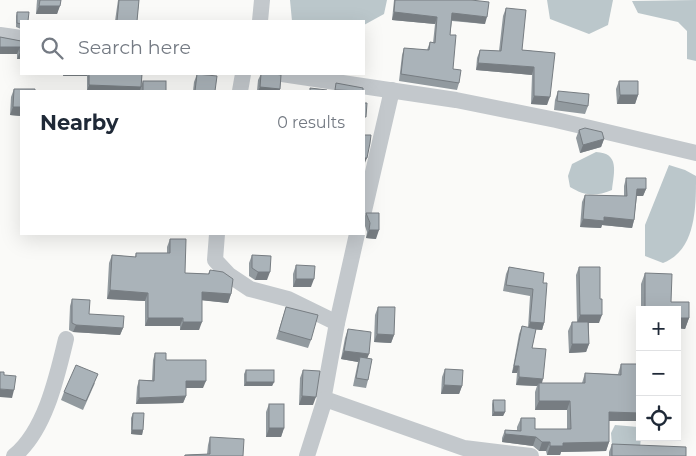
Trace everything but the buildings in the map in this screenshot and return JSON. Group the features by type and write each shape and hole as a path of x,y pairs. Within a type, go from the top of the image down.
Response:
{"street":[{"path":"260,20 262,0"},
{"path":"0,35 20,38"},
{"path":"240,90 243,75"},
{"path":"289,75 456,100 556,120 696,154"},
{"path":"365,207 392,90"},
{"path":"217,235 215,260 229,275 250,289 288,298 337,323"},
{"path":"307,456 325,399 324,395 337,323 357,235"},
{"path":"14,456 27,445 54,387 66,339"},
{"path":"325,399 464,448 531,456"}],"shaded area":[{"path":"290,0 387,0 384,14 365,24 365,20 292,20"},
{"path":"547,0 613,0 608,25 589,34 550,19"},
{"path":"696,0 696,61 687,59 687,31 678,22 638,13 632,1"},
{"path":"596,152 604,153 612,160 614,170 612,190 600,194 590,194 570,187 568,176 572,164"},
{"path":"669,165 696,176 695,201 692,227 688,238 674,257 663,263 645,256 645,225"},
{"path":"615,425 636,427 636,441 641,441 640,448 612,446 611,433"}]}
